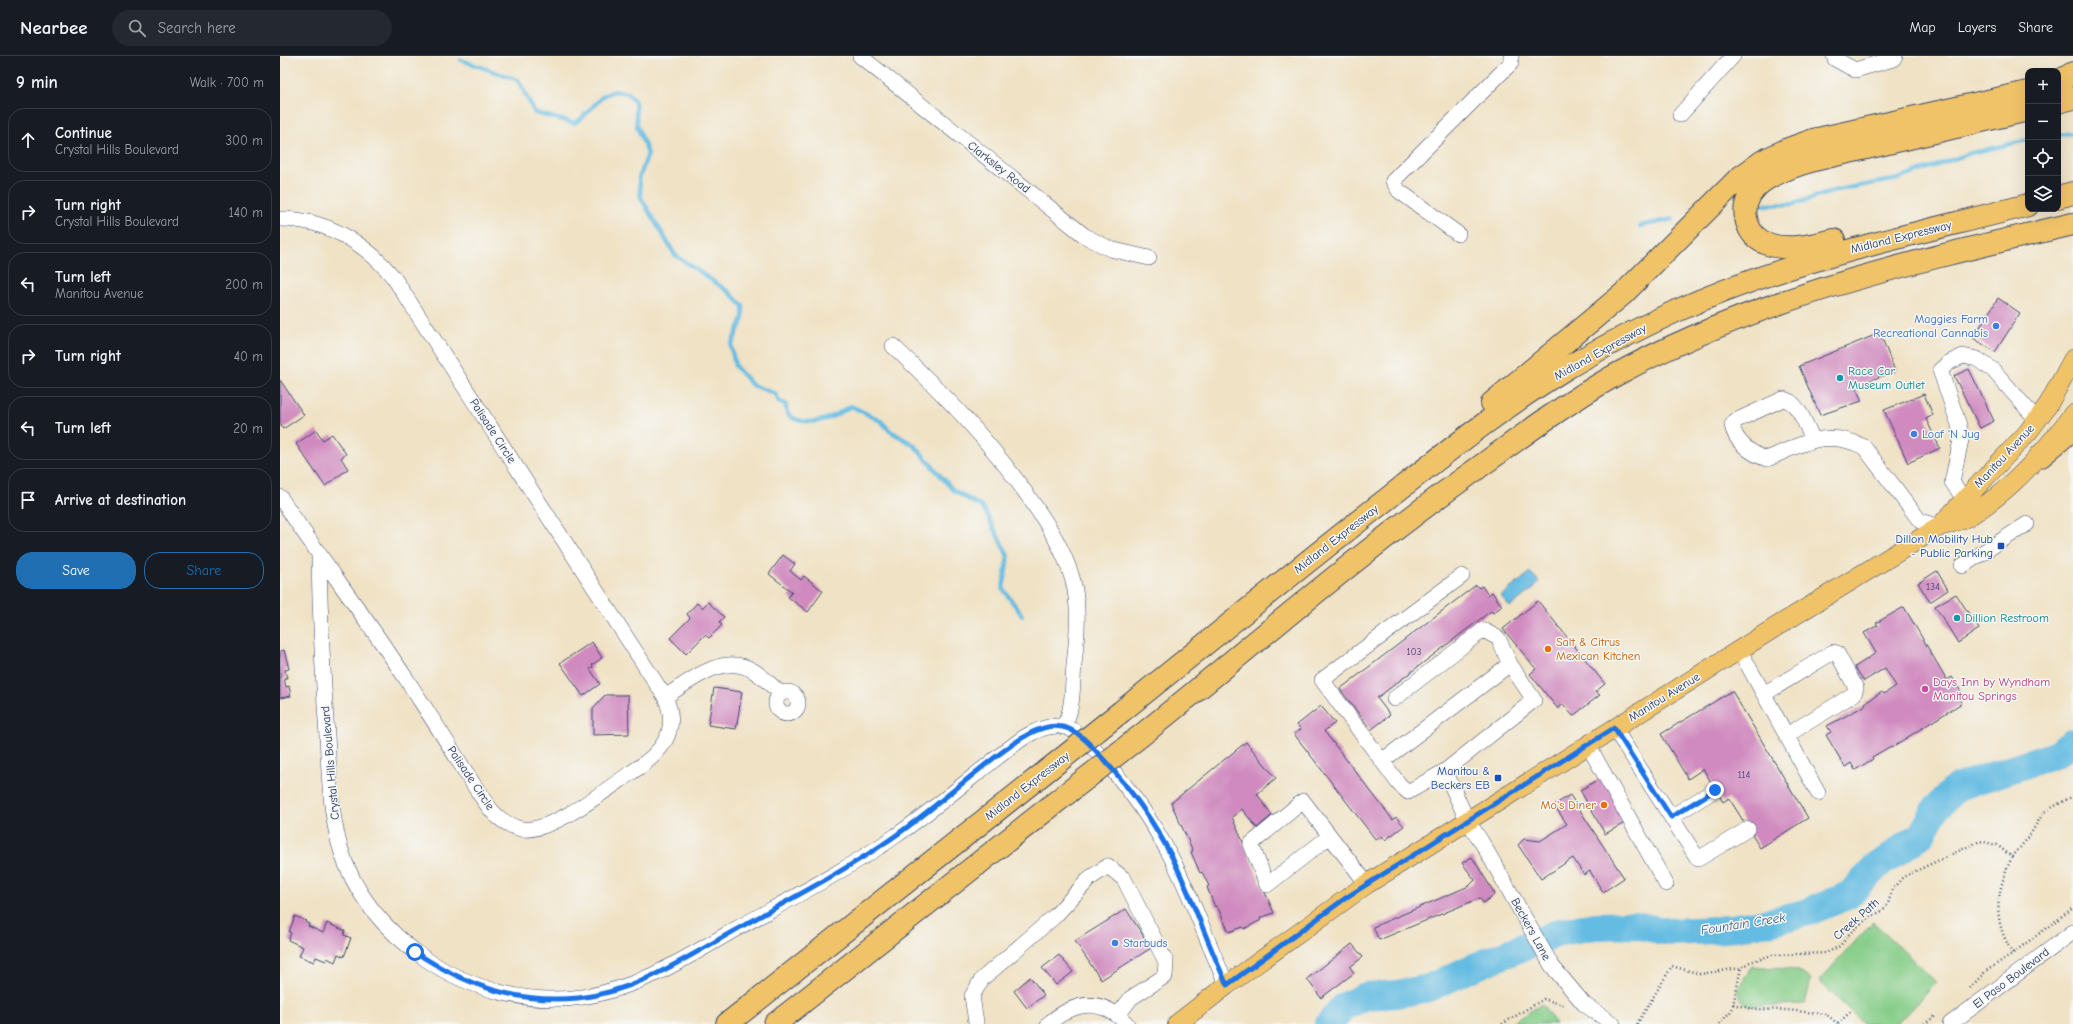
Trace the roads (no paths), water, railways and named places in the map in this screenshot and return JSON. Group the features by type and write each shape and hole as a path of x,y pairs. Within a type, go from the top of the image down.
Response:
{"highway":[{"path":"2063,96 2073,73"},
{"path":"2063,96 2073,81"},
{"path":"1326,547 1491,404 1596,318 1623,294 1738,178 1763,161 1788,149 1813,140 2025,93"},
{"path":"1985,216 1888,227 1805,247 1793,247 1775,246 1758,239 1749,229 1746,213 1750,195 1756,187 1776,174 1794,166 2025,111"},
{"name":"Midland Expressway","path":"727,1024 1122,711 1326,547 1496,416 1560,372 1636,331 1716,294 1809,262 1868,244 2025,206"},
{"path":"775,1024 1143,734 1437,496 1545,420 1613,377 1678,344 1797,296 1937,257 2066,226"},
{"path":"2041,456 2073,429"}],"main road":[{"name":"Manitou Avenue","path":"1939,527 1964,499 2008,456 2037,420 2063,381 2073,359"},
{"name":"Manitou Avenue","path":"1176,1024 1227,985 1367,884 1467,820 1739,649 1939,527 1970,516 1998,494 2041,456 2073,414"}],"street":[{"path":"1458,234 1399,191 1393,181 1511,63 1511,56"},
{"path":"1680,114 1733,56"},
{"path":"1834,56 1835,59 1856,70 1893,59 1895,56"},
{"name":"Clarksley Road","path":"870,59 1085,236 1110,249 1149,258"},
{"name":"Palisade Circle","path":"280,219 301,221 328,227 371,253 390,274 665,697 671,714 669,730 661,748 646,763 554,823 532,829 515,827 500,818 486,804 362,614 319,556"},
{"path":"893,346 948,398 1001,458 1052,530 1064,556 1073,582 1077,606 1077,635 1070,707 1067,721 1063,727 1073,730 1095,750 1122,781 1145,812 1172,858 1227,985"},
{"path":"1964,499 1952,482 1961,440 1959,425 1940,370 1950,362 1963,356 1977,359 1993,370 2037,420"},
{"path":"1813,439 1795,405 1789,399 1784,398 1735,421 1732,425 1734,435 1754,455 1767,459 1813,439 1851,440 1864,447 1920,521 1939,527"},
{"path":"280,497 319,556"},
{"path":"1962,566 2027,524"},
{"name":"Crystal Hills Boulevard","path":"319,556 320,627 330,786 340,846 348,869 363,897 378,918 399,939 415,952 455,977 506,993 530,997 579,998 605,993 652,976 883,844 1023,738 1048,726 1063,727"},
{"path":"1394,699 1483,630 1498,638 1510,664 1534,700 1445,771 1408,792 1399,784 1322,680 1462,576"},
{"path":"1739,649 1818,793"},
{"path":"1764,694 1833,652 1837,653 1856,688 1854,694 1787,735"},
{"path":"665,697 715,668 732,664 751,670 781,694"},
{"path":"1382,761 1510,664"},
{"path":"1614,728 1698,859 1748,829"},
{"path":"1588,744 1666,884"},
{"name":"Beckers Lane","path":"1445,771 1467,820 1481,841 1552,966 1584,1004 1613,1024"},
{"path":"1671,817 1715,790"},
{"path":"1330,836 1268,885 1251,844 1303,801 1330,836 1367,884"},
{"path":"977,1023 972,996 982,979 1055,916 1090,878 1108,866 1124,879 1166,962 1165,976 1131,998 1123,1020 1103,1007 1082,1005 1069,1010 1048,1024"},
{"name":"El Paso Boulevard","path":"1946,1018 2070,939"}],"water":[{"path":"1531,573 1539,581 1535,587 1510,607 1501,596"}],"waterway":[{"path":"461,60 518,80 535,113 574,123 581,119 603,96 614,91 628,93 635,102 637,126 648,154 639,178 641,198 675,255 729,292 743,306 743,318 731,346 735,366 752,385 776,394 779,402 786,404 786,409 790,417 810,422 824,420 851,406 881,421 890,431 914,445 953,490 982,507 986,513 1008,556 1003,589 1022,615"},
{"path":"2061,135 2073,133"},
{"path":"1764,205 1794,204 1837,190 1898,179 1971,153 2025,141"},
{"path":"1640,226 1673,219"},
{"name":"Fountain Creek","path":"1329,1024 1343,1007 1366,996 1397,994 1429,988 1474,967 1560,932 1595,926 1635,925 1669,932 1717,930 1769,922 1808,912 1849,895 1876,867 1921,835 1937,807 1957,787 2055,755 2073,742"}],"place":[{"name":"Maggies Farm Recreational Cannabis","path":"1996,326"},
{"name":"Race Car Museum Outlet","path":"1840,378"},
{"name":"Loaf 'N Jug","path":"1914,434"},
{"name":"Dillon Mobility Hub - Public Parking","path":"2001,546"},
{"name":"Dillion Restroom","path":"1957,618"},
{"name":"Salt & Citrus Mexican Kitchen","path":"1548,649"},
{"name":"Days Inn by Wyndham Manitou Springs","path":"1925,689"},
{"name":"Manitou & Beckers EB","path":"1498,778"},
{"name":"Mo's Diner","path":"1604,805"},
{"name":"Starbuds","path":"1115,943"}]}
